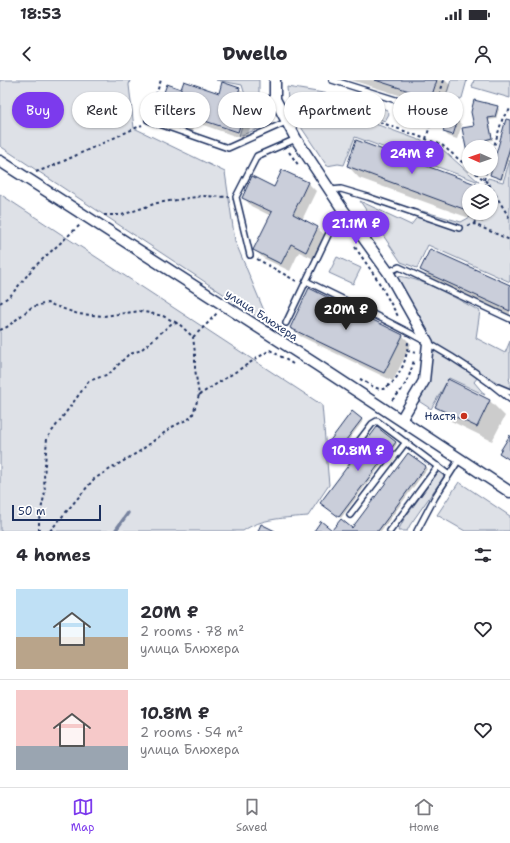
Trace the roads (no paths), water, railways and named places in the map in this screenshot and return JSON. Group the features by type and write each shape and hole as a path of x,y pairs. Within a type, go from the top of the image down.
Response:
{"street":[{"path":"274,80 275,99 284,113"},
{"path":"292,128 296,139 341,207 388,272 428,343 424,381 401,420"},
{"name":"улица Блюхера","path":"0,162 224,305 510,492"}],"lane":[{"path":"332,80 393,99"},
{"path":"171,128 228,148 284,125"},
{"path":"250,255 236,197 257,156 296,139"},
{"path":"331,190 341,189 368,196 460,228"},
{"path":"286,323 341,207"},
{"path":"388,272 398,267 510,319"},
{"path":"305,283 428,343 492,384 510,399"},
{"path":"492,384 510,392"},
{"path":"346,458 374,421 379,422 449,474"},
{"path":"350,515 406,442"},
{"path":"417,531 435,497 460,458"},
{"path":"390,531 438,466"}],"waterway":[{"path":"115,531 128,513"}],"place":[{"name":"Настя","path":"464,416"}]}
